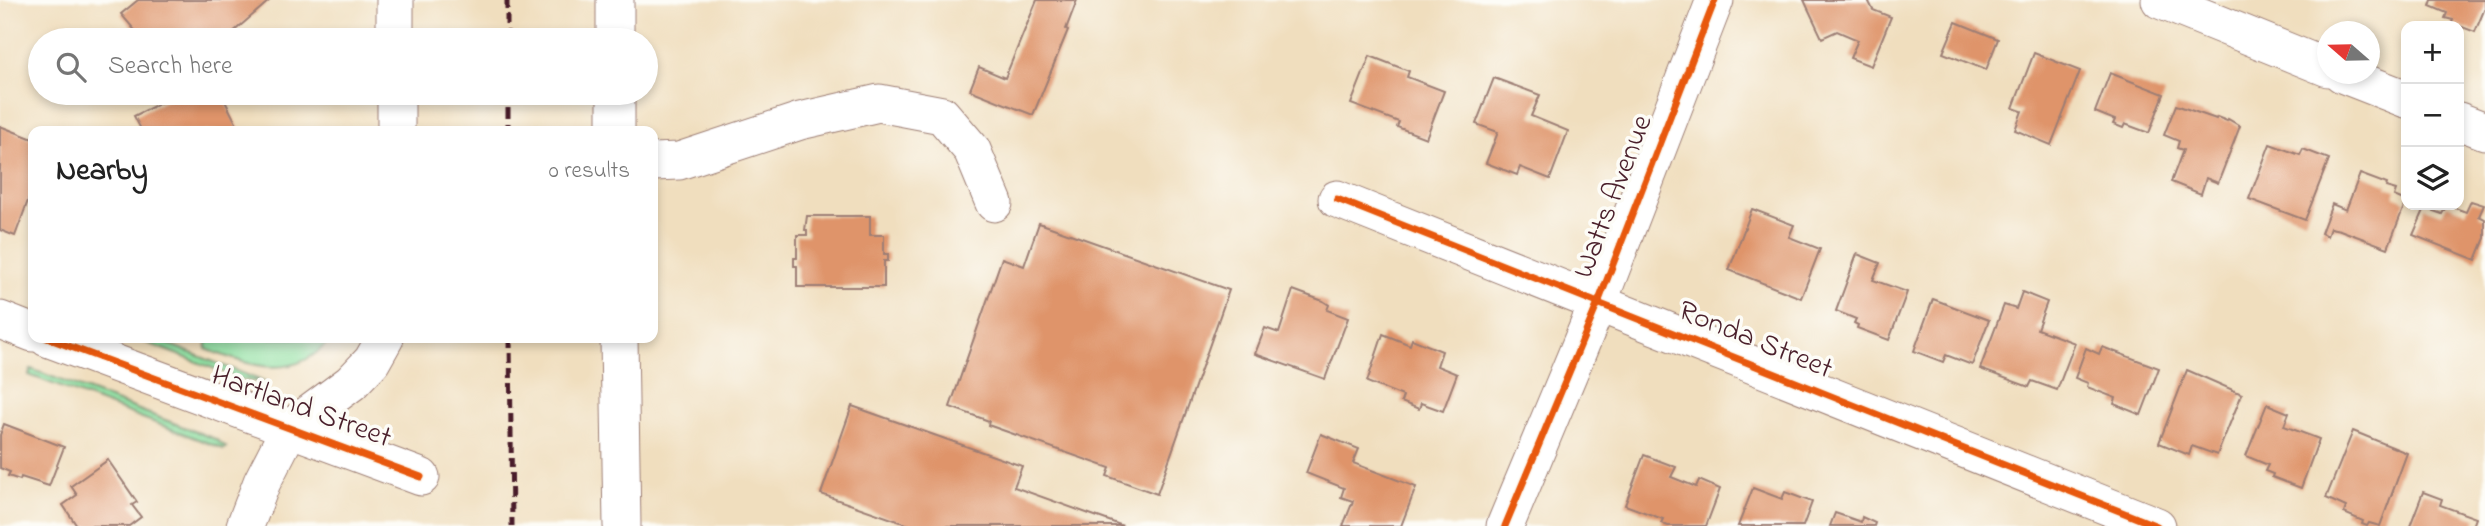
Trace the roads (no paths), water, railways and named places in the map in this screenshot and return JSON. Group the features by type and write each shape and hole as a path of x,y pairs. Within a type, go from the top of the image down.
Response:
{"street":[{"path":"395,0 395,28"},
{"path":"615,0 615,28"},
{"name":"Watts Avenue","path":"1505,526 1598,303 1715,0"},
{"path":"2160,0 2317,64"},
{"path":"2368,84 2401,97"},
{"path":"658,162 679,161 800,121 879,103 942,115 972,150 994,204"},
{"path":"396,105 396,126"},
{"path":"615,105 616,126"},
{"path":"2464,123 2485,131"},
{"name":"Ronda Street","path":"1337,199 2157,526"},
{"path":"0,320 28,330"},
{"name":"Hartland Street","path":"60,343 421,477"},
{"path":"245,526 262,482 289,429 351,383 372,361 382,343"},
{"path":"619,343 622,526"}],"railway":[{"path":"507,0 507,28"},
{"path":"508,105 508,126"},
{"path":"510,343 512,526"}]}
